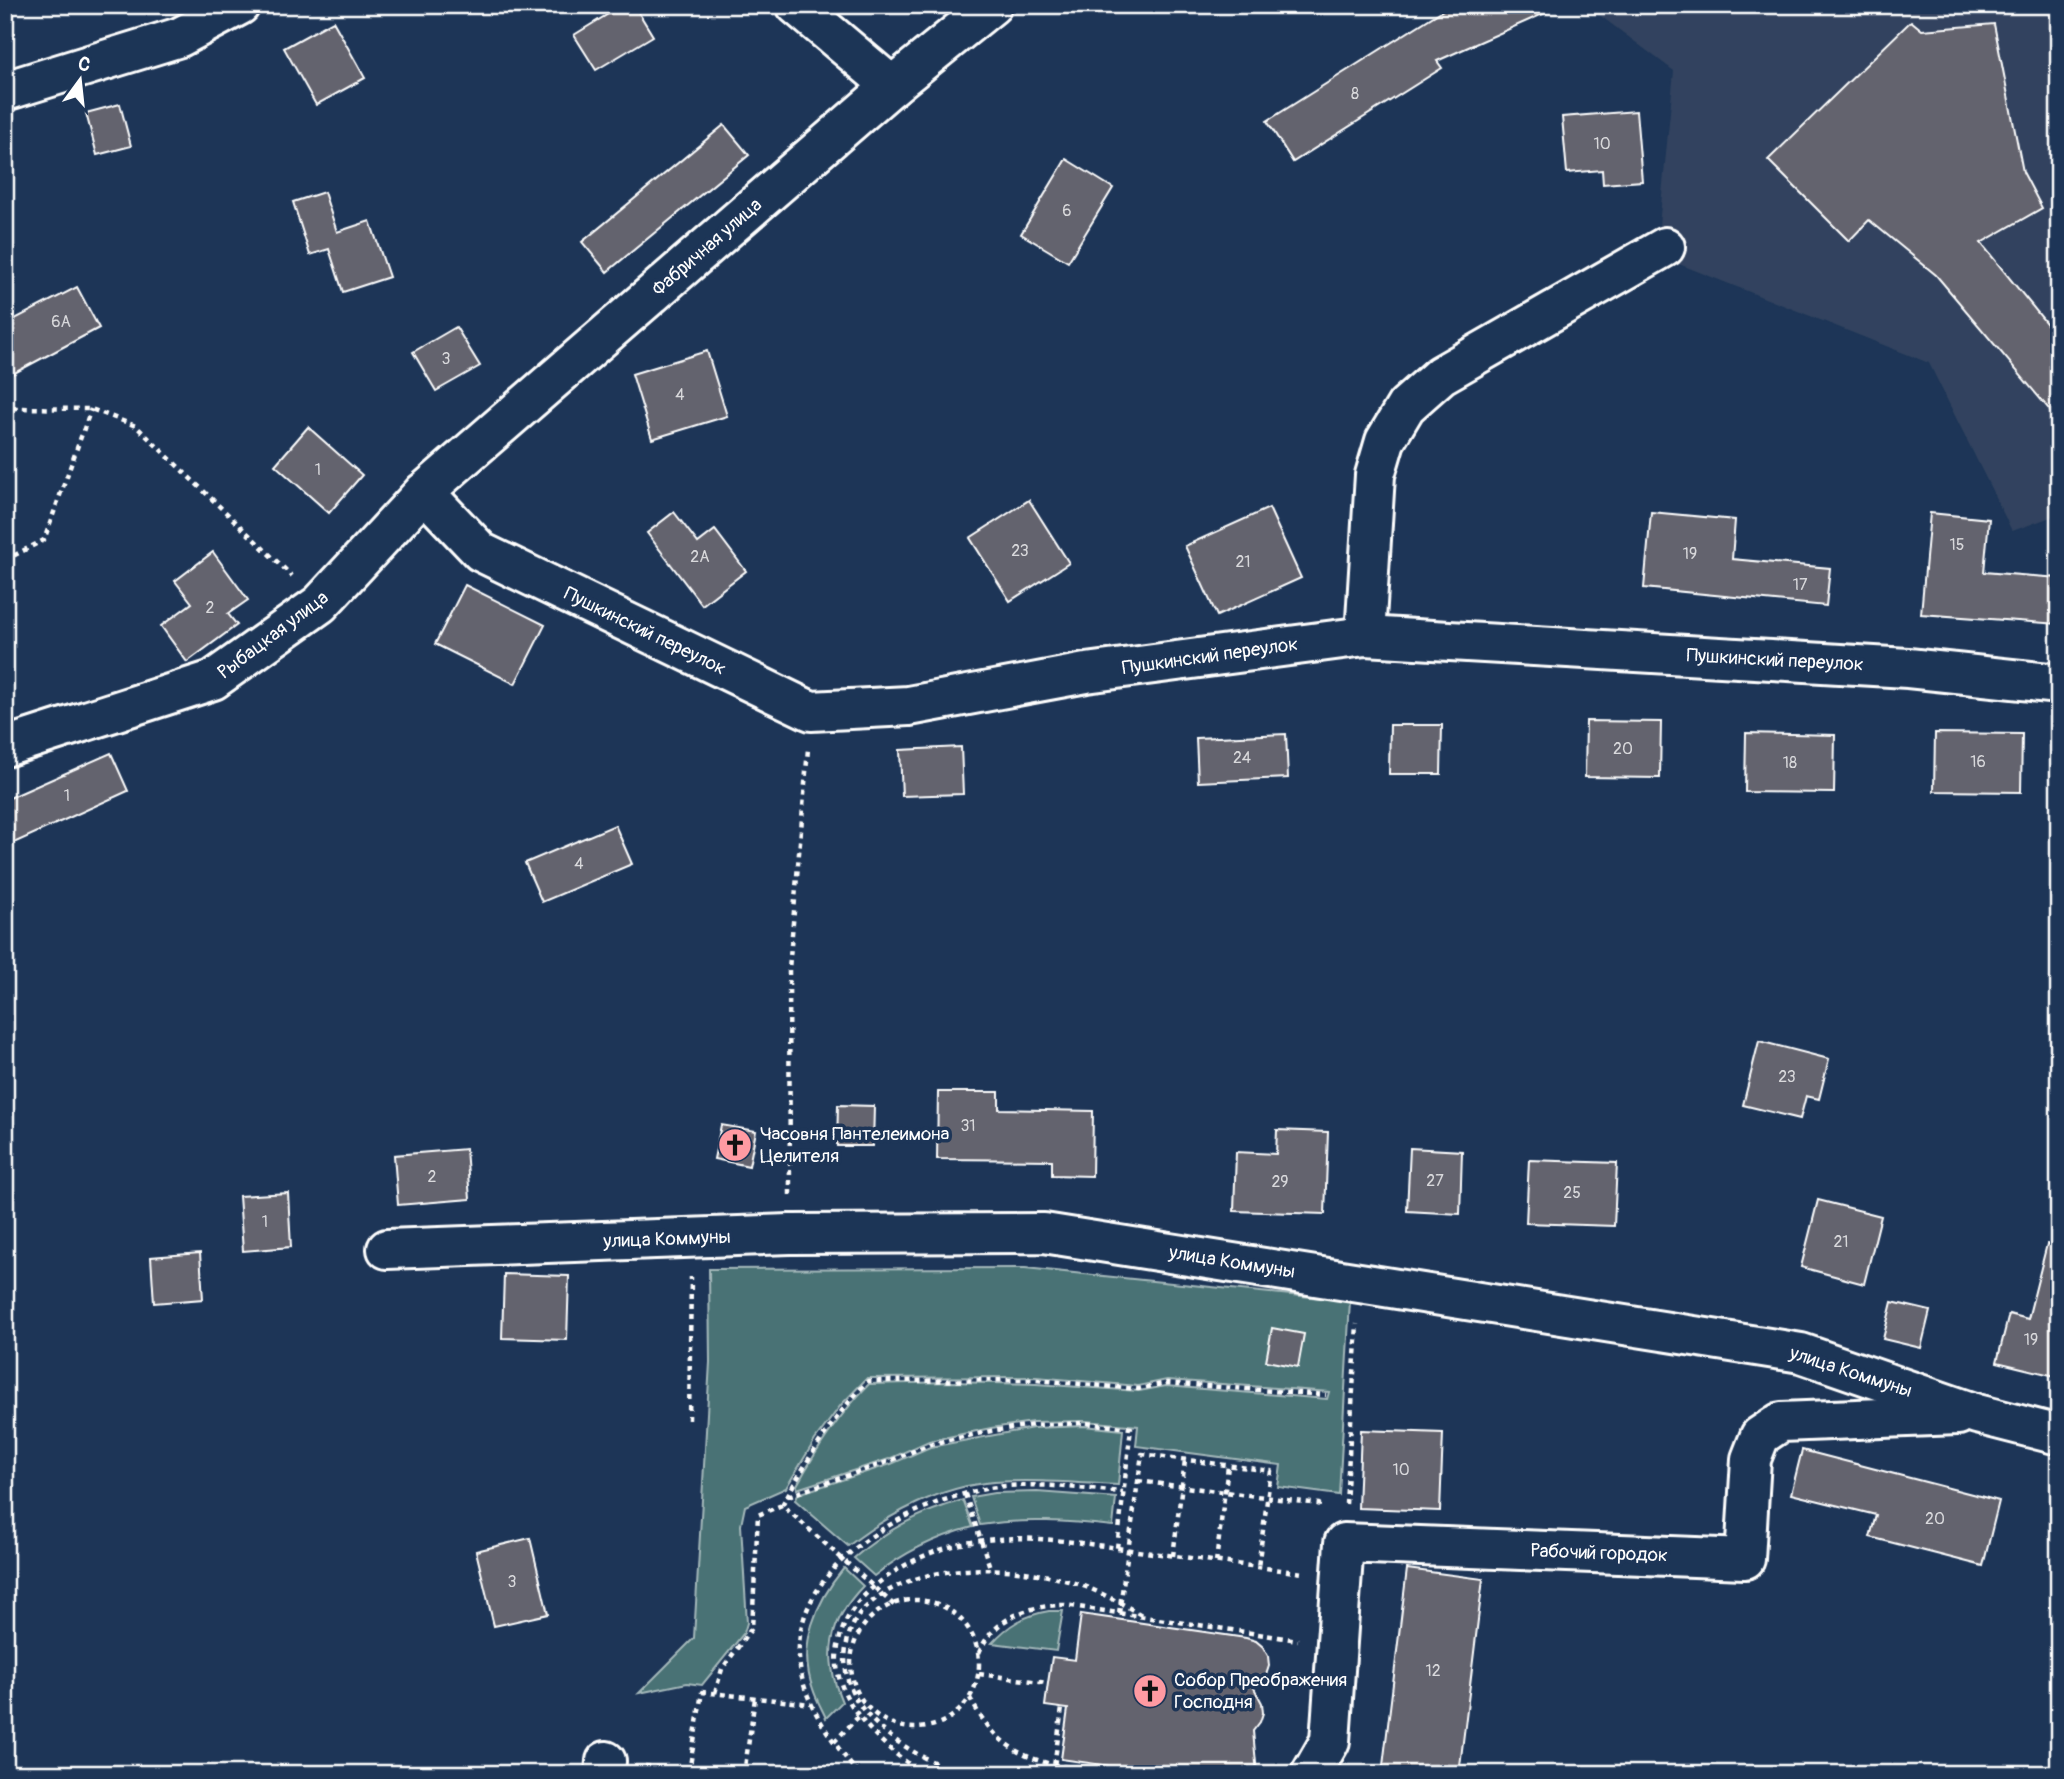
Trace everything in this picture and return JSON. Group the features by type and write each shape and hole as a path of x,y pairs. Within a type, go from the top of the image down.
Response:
{"street":[{"path":"5,91 180,37 240,5"},
{"path":"796,5 892,86"},
{"name":"Фабричная улица","path":"425,492 892,86 992,5"},
{"path":"1364,636 1375,475 1385,441 1406,406 1441,375 1665,247"},
{"name":"Рыбацкая улица","path":"5,747 213,680 320,604 425,492"},
{"name":"Пушкинский переулок","path":"425,492 481,552 811,711 909,706 1086,673 1364,636 1908,668 2059,684"},
{"name":"улица Коммуны","path":"387,1249 790,1234 1044,1233 1801,1353 1977,1415 2059,1435"},
{"name":"Рабочий городок","path":"1344,1543 1745,1559 1751,1460 1760,1436 1781,1422 1977,1415"},
{"path":"1311,1774 1330,1741 1344,1543"}],"path":[{"path":"5,401 15,408 91,409 136,426 320,604"},
{"path":"5,560 44,540 91,409"},
{"path":"790,1234 789,969 808,744"},
{"path":"689,1420 691,1238"},
{"path":"1344,1543 1360,1282"},
{"path":"715,1693 722,1669 752,1628 752,1586 758,1546 758,1515 762,1511 782,1505 819,1440 843,1407 868,1381 1036,1380 1138,1389 1167,1382 1326,1395"},
{"path":"787,1496 890,1461 930,1444 1033,1425 1084,1423 1130,1428 1117,1548"},
{"path":"1119,1613 1142,1454 1271,1471 1258,1567"},
{"path":"1173,1556 1185,1460"},
{"path":"1216,1562 1228,1466"},
{"path":"1138,1481 1319,1504 1317,1515"},
{"path":"858,1774 834,1742 812,1704 802,1676 800,1642 809,1607 842,1558 905,1515 993,1487 1035,1486 1123,1492"},
{"path":"965,1494 991,1570"},
{"path":"782,1505 894,1605"},
{"path":"925,1774 886,1746 859,1716 842,1689 836,1665 838,1640 847,1617 873,1586 900,1567 953,1545 1025,1538 1072,1541 1311,1574"},
{"path":"963,1774 912,1752 878,1726 865,1708 846,1676 844,1656 853,1625 863,1610 905,1581 940,1573 991,1570 1046,1576 1084,1586 1143,1616"},
{"path":"924,1601 943,1607 960,1619 972,1635 978,1653 979,1674 970,1698 953,1716 931,1727 906,1728 882,1720 865,1708 852,1681 851,1656 857,1636 868,1620 884,1608 904,1602 924,1601"},
{"path":"978,1653 984,1640 1016,1614 1034,1608 1065,1605 1303,1641"},
{"path":"979,1674 1048,1683"},
{"path":"689,1772 702,1692 812,1704"},
{"path":"744,1774 755,1698"},
{"path":"970,1698 1000,1740 1021,1754 1054,1766 1119,1774"},
{"path":"834,1742 865,1708"},
{"path":"1053,1774 1062,1708"},
{"path":"605,1768 703,1774"}],"shaded area":[{"path":"1586,5 2053,5 2059,57 2059,514 2012,531 1929,363 1674,262 1658,236 1674,71"}],"green space":[{"path":"1025,1268 1350,1301 1339,1495 1278,1487 1281,1465 1136,1446 1138,1426 1085,1421 1033,1422 929,1441 889,1459 797,1489 830,1432 869,1384 1036,1384 1139,1391 1166,1386 1327,1399 1329,1392 1167,1380 1138,1386 1036,1377 867,1378 841,1405 815,1440 786,1488 745,1506 741,1525 747,1623 744,1633 702,1685 687,1683 639,1693 694,1638 710,1362 709,1269"},
{"path":"1084,1426 1123,1430 1118,1485 1025,1481 994,1482 955,1489 898,1513 848,1546 795,1500 798,1494 891,1464 930,1447 1033,1428"},
{"path":"1037,1492 1116,1498 1113,1526 1047,1521 980,1525 971,1497 994,1493"},
{"path":"963,1500 973,1527 920,1546 874,1576 854,1558 879,1538 905,1523"},
{"path":"844,1568 863,1586 842,1613 832,1641 832,1670 842,1702 826,1718 814,1693 809,1673 808,1640 825,1595"},
{"path":"1049,1611 1063,1611 1056,1651 992,1643 1018,1622"}],"building":[{"path":"623,5 634,5 653,36 596,70 574,35"},
{"path":"1451,5 1563,5 1437,61 1442,68 1293,162 1267,121"},
{"path":"333,21 365,78 316,105 284,48"},
{"path":"1911,21 1922,30 1994,24 2023,172 2042,208 1981,243 2059,339 2059,421 1936,275 1869,220 1849,241 1768,160"},
{"path":"120,104 131,146 97,155 86,113"},
{"path":"1636,111 1642,181 1603,184 1602,170 1567,173 1562,117"},
{"path":"724,125 749,155 607,272 582,242"},
{"path":"1066,159 1113,188 1068,262 1021,234"},
{"path":"324,192 337,232 370,221 389,277 343,292 329,249 310,255 293,202"},
{"path":"77,287 99,328 5,378 5,324"},
{"path":"456,327 480,366 436,391 413,352"},
{"path":"707,351 727,416 652,439 632,374"},
{"path":"308,427 362,475 329,513 275,465"},
{"path":"1029,500 1069,563 1010,601 970,538"},
{"path":"1269,508 1301,578 1217,616 1185,546"},
{"path":"674,512 698,543 715,530 746,571 702,605 647,533"},
{"path":"1651,512 1735,520 1732,559 1830,568 1826,606 1644,588"},
{"path":"1930,513 1989,519 1984,572 2059,578 2059,624 1921,614"},
{"path":"213,552 248,600 228,614 237,625 187,662 161,626 192,603 175,581"},
{"path":"465,585 545,625 515,684 435,644"},
{"path":"1586,721 1661,722 1660,778 1585,777"},
{"path":"1390,725 1442,725 1441,774 1389,774"},
{"path":"1746,733 1835,735 1834,793 1745,792"},
{"path":"1935,733 2022,734 2021,792 1934,791"},
{"path":"1286,734 1288,778 1198,782 1196,738"},
{"path":"961,747 963,794 902,796 900,750"},
{"path":"111,753 128,791 5,847 5,800"},
{"path":"615,825 632,864 542,902 525,863"},
{"path":"1759,1041 1829,1059 1819,1099 1806,1096 1800,1119 1743,1105"},
{"path":"938,1092 999,1092 999,1109 1093,1111 1092,1176 1052,1175 1052,1160 937,1159"},
{"path":"838,1105 874,1106 873,1146 837,1146"},
{"name":"Часовня Пантелеимона Целителя","path":"721,1125 756,1131 749,1166 714,1159"},
{"path":"1277,1130 1328,1132 1325,1214 1234,1211 1236,1152 1276,1154"},
{"path":"1410,1148 1462,1151 1460,1214 1407,1211"},
{"path":"466,1149 470,1199 398,1205 394,1155"},
{"path":"1529,1160 1617,1163 1614,1226 1526,1223"},
{"path":"288,1193 291,1247 243,1251 239,1196"},
{"path":"1818,1200 1881,1216 1864,1284 1801,1267"},
{"path":"2047,1244 2059,1245 2059,1377 1997,1362 2009,1314 2028,1319"},
{"path":"200,1253 203,1299 154,1303 151,1257"},
{"path":"504,1274 569,1276 567,1340 502,1338"},
{"path":"1892,1302 1930,1311 1921,1348 1883,1339"},
{"path":"1272,1328 1304,1334 1298,1367 1266,1361"},
{"path":"1361,1430 1443,1433 1440,1511 1358,1508"},
{"path":"1802,1450 1999,1501 1983,1566 1870,1537 1876,1515 1791,1494"},
{"path":"530,1538 548,1614 494,1626 476,1551"},
{"path":"1407,1569 1483,1579 1459,1774 1382,1774"},
{"name":"Собор Преображения Господня","path":"1081,1614 1246,1638 1263,1647 1269,1666 1266,1675 1254,1688 1262,1703 1263,1713 1253,1731 1257,1774 1165,1774 1061,1759 1068,1709 1045,1706 1048,1683 1052,1657 1075,1660"}],"place":[{"name":"Часовня Пантелеимона Целителя","path":"735,1145"},
{"name":"Собор Преображения Господня","path":"1150,1691"}]}
